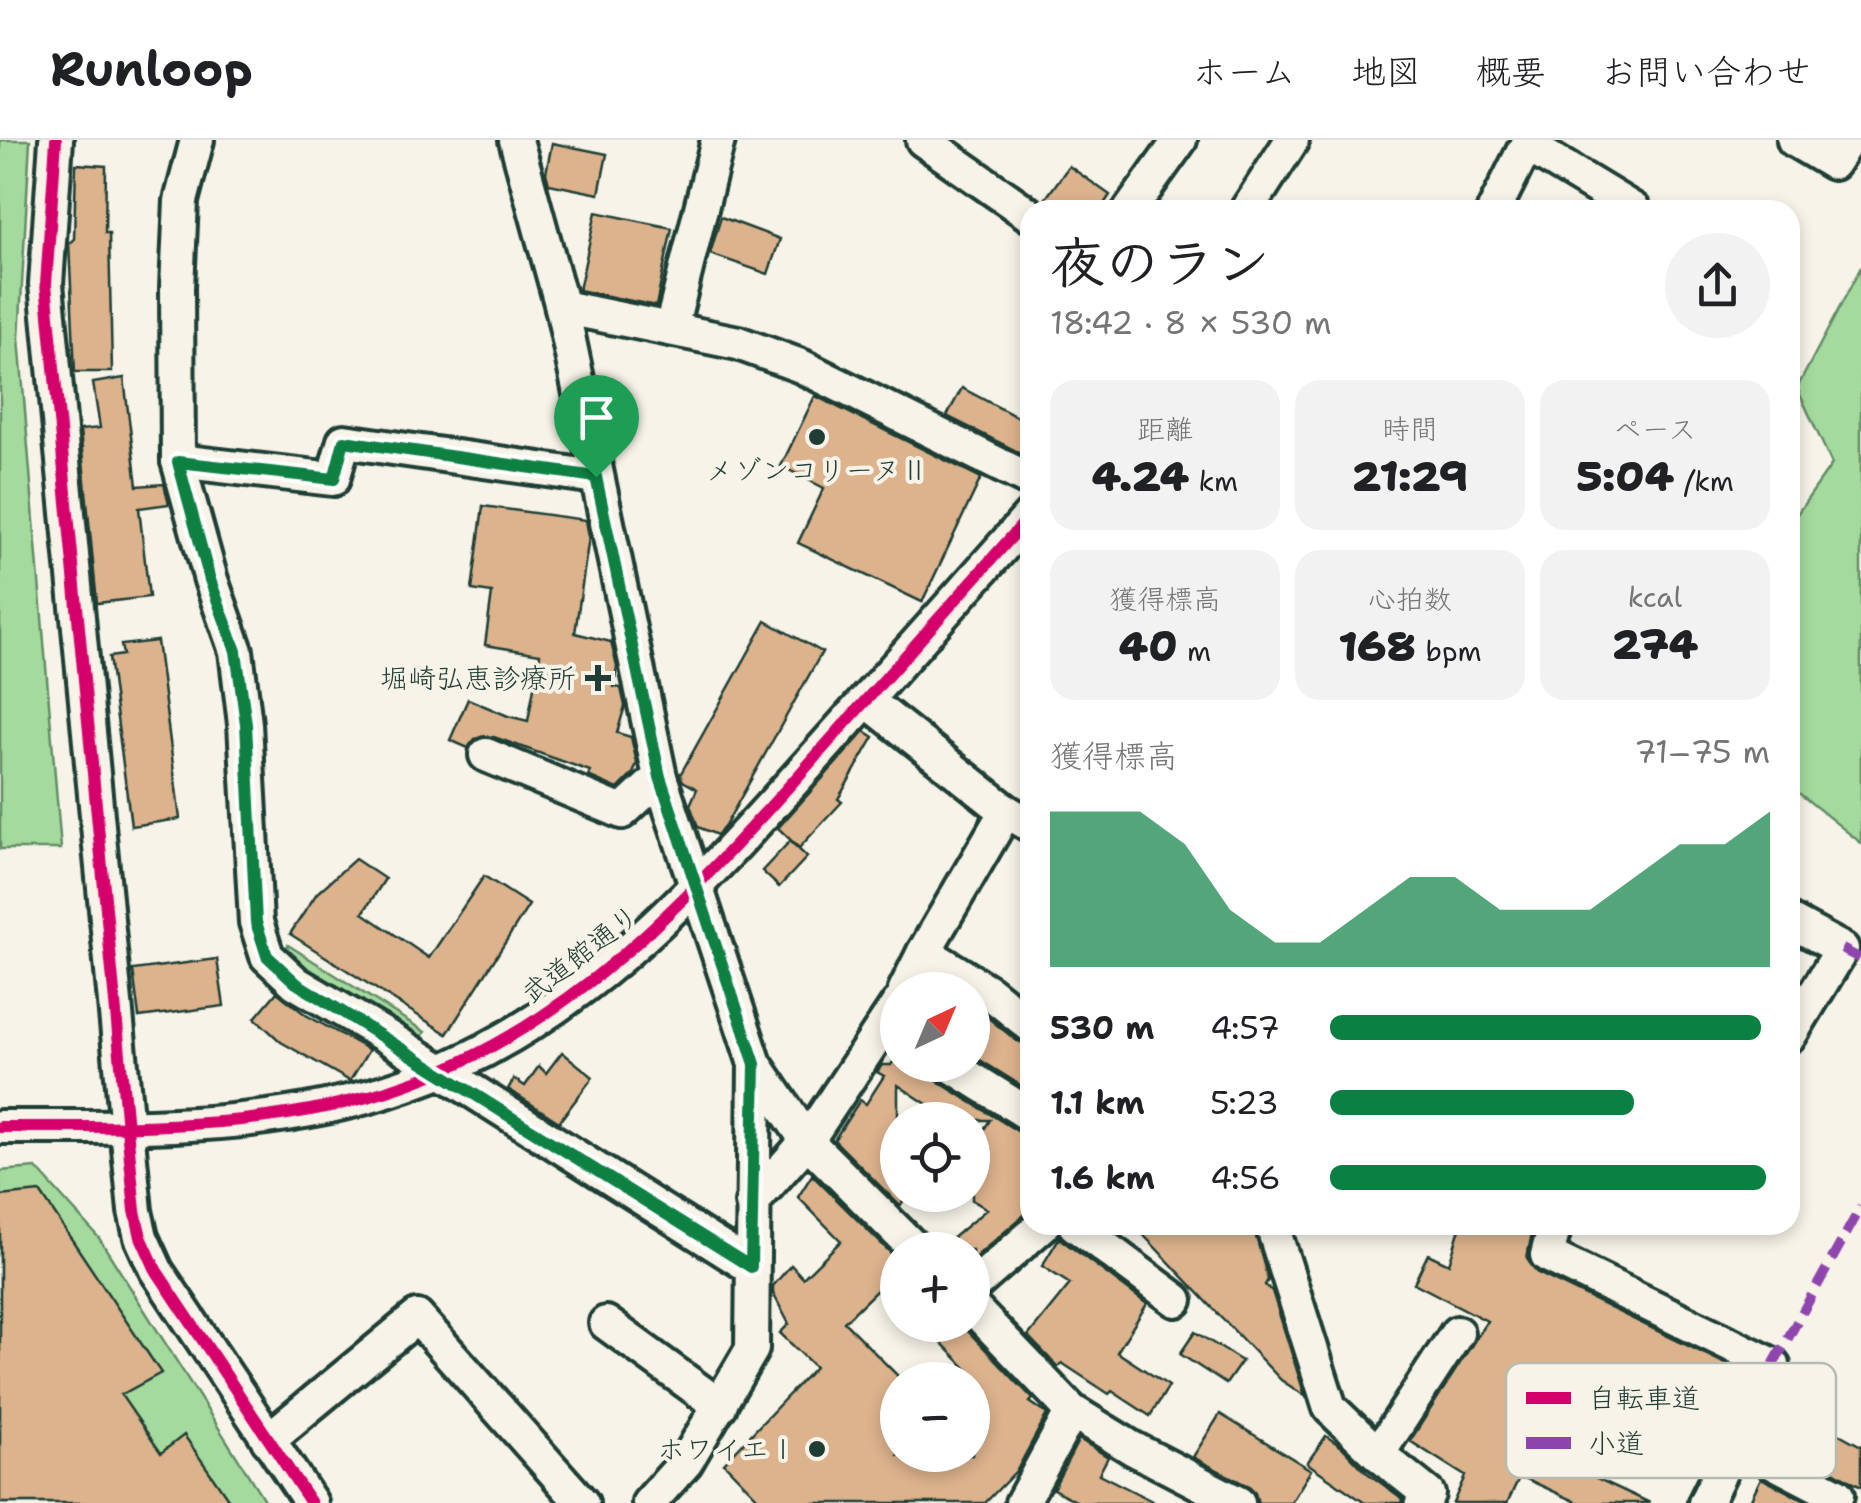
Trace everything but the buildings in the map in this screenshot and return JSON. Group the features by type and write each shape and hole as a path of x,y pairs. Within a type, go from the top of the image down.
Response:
{"street":[{"path":"56,140 46,284 135,1211 149,1254 312,1503"},
{"path":"197,140 181,201 178,462 210,580 236,651 246,724 256,922 267,956 296,983 751,1267"},
{"path":"516,140 562,306 660,777 755,1064 807,1141 898,1232"},
{"path":"671,329 718,140"},
{"path":"922,140 1020,208"},
{"path":"1137,200 1180,140"},
{"path":"1253,200 1292,140"},
{"path":"1794,140 1833,163 1848,140"},
{"path":"1499,200 1528,142 1618,200"},
{"path":"562,306 738,343 800,366 1020,475"},
{"path":"178,462 334,479 344,441 596,477"},
{"name":"武道館通り","path":"0,1127 128,1127 286,1116 404,1086 472,1058 562,1004 643,940 699,887 1020,527"},
{"path":"866,700 1018,818 913,972"},
{"path":"486,755 622,812 660,777"},
{"path":"1800,926 1842,948 1800,1018"},
{"path":"924,952 989,992 1020,1018"},
{"path":"752,1203 807,1141 880,1039"},
{"path":"650,1503 686,1462 752,1349 755,1064"},
{"path":"977,1082 1020,1110"},
{"path":"990,1271 1032,1235"},
{"path":"1088,1235 1176,1300"},
{"path":"1275,1235 1330,1408 1428,1494 1422,1503"},
{"path":"1553,1235 1548,1255 1770,1363"},
{"path":"268,1440 416,1317 582,1503"},
{"path":"606,1323 720,1406"},
{"path":"990,1326 1072,1410 1132,1448 1238,1503"},
{"path":"1378,1454 1457,1333"},
{"path":"1022,1503 1072,1410"},
{"path":"1705,1503 1717,1478"},
{"path":"1804,1478 1836,1495"}],"green space":[{"path":"0,140 30,140 19,338 61,849 0,849"},
{"path":"1861,267 1861,843 1800,794 1800,510 1832,464 1800,395 1800,382"},
{"path":"288,945 425,1032 416,1047 279,960"},
{"path":"36,1168 99,1238 266,1503 0,1503 0,1171"}],"marked path":[{"path":"1842,949 1861,959"},
{"path":"1774,1363 1861,1207"}],"cycle path":[{"path":"56,140 46,284 135,1211 141,1237 156,1270 311,1503"},
{"path":"0,1127 153,1126 306,1111 405,1085 466,1060 523,1028 626,952 720,862 1020,527"}],"place":[{"name":"メゾンコリーヌⅡ","path":"817,437"},
{"name":"堀崎弘恵診療所","path":"598,678"},
{"name":"ホワイエⅠ","path":"817,1449"}],"route":[{"path":"344,441 596,477 660,777 755,1064 751,1267 296,983 267,956 256,922 246,724 236,651 210,580 178,462 334,479 344,441"}]}
